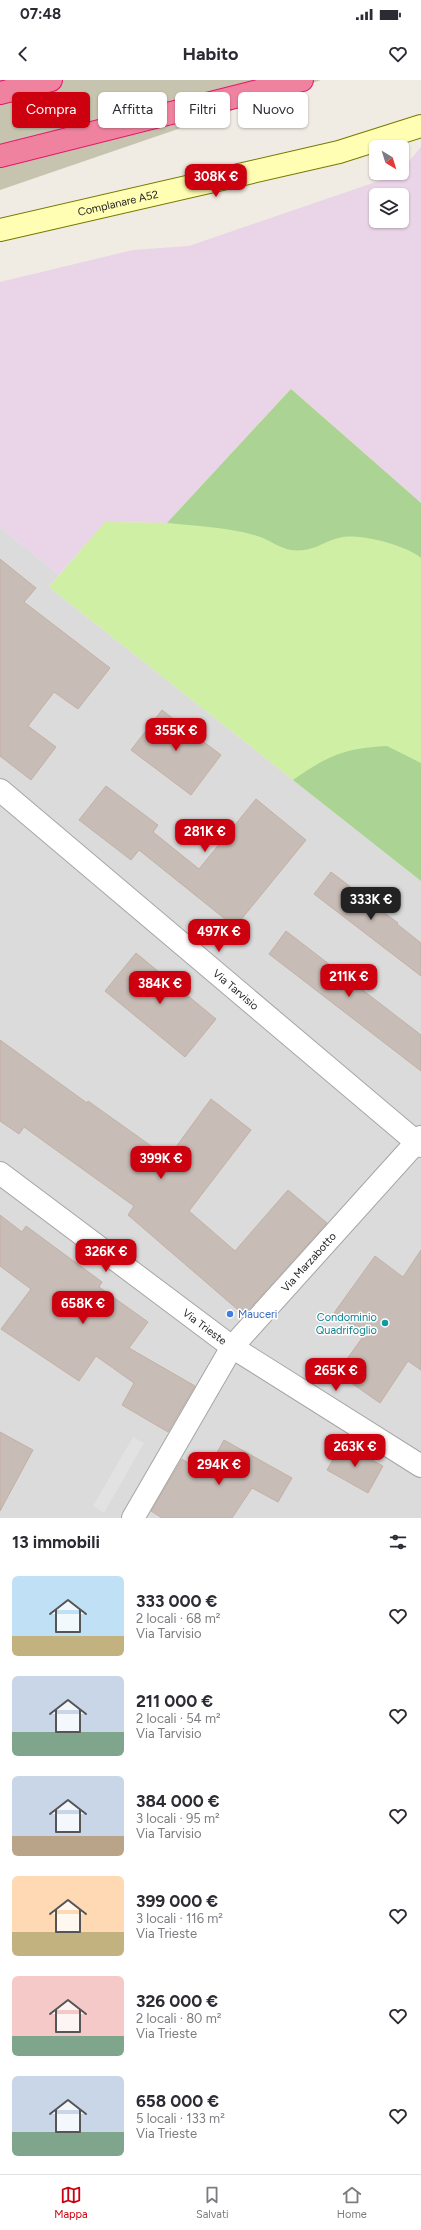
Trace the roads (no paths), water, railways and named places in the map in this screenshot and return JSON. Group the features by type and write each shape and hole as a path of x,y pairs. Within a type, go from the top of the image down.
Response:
{"highway":[{"path":"0,93 51,80"},
{"path":"0,156 302,80"}],"main road":[{"name":"Complanare A52","path":"0,230 340,152 421,126"}],"street":[{"name":"Via Tarvisio","path":"0,790 419,1142"},
{"name":"Via Marzabotto","path":"133,1518 232,1347 419,1142"},
{"name":"Via Trieste","path":"0,1172 232,1347 421,1466"}],"place":[{"name":"Mauceri","path":"230,1314"},
{"name":"Condominio Quadrifoglio","path":"385,1323"}]}
